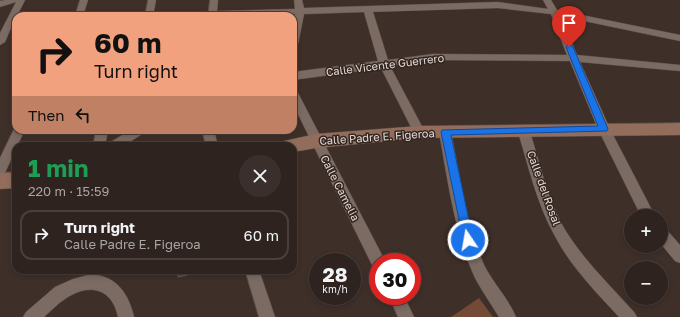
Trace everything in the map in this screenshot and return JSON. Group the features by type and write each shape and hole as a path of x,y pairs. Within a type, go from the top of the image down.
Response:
{"street":[{"path":"0,4 14,0"},
{"path":"14,12 20,0"},
{"path":"80,12 84,0"},
{"path":"150,12 152,0"},
{"path":"212,12 214,0"},
{"path":"297,25 300,11 298,0"},
{"path":"547,0 554,12 604,129 644,209"},
{"path":"278,12 446,3 498,5 554,12 680,38"},
{"path":"367,8 384,64 419,132"},
{"path":"0,42 12,17"},
{"name":"Calle Vicente Guerrero","path":"297,75 441,57 574,58 680,68"},
{"name":"Calle Camelia","path":"297,101 373,253"},
{"name":"Calle Padre E. Figeroa","path":"297,145 316,141 419,132 524,132 604,129 680,129"},
{"path":"446,132 468,240 477,266 490,290 508,317"},
{"name":"Calle del Rosal","path":"524,132 552,217 560,234 578,260 629,317"},
{"path":"120,142 133,134"},
{"path":"0,171 12,145"},
{"path":"0,181 12,180"},
{"path":"668,242 680,256"},
{"path":"253,274 267,317"},
{"path":"32,317 51,299 65,290 84,284 102,283 118,294 126,317"},
{"path":"400,305 406,317"}],"shaded area":[{"path":"479,298 493,317 451,317"}],"building":[{"path":"178,274 191,274 178,277"}],"route":[{"path":"468,240 446,132 524,132 604,129 569,47"}]}
